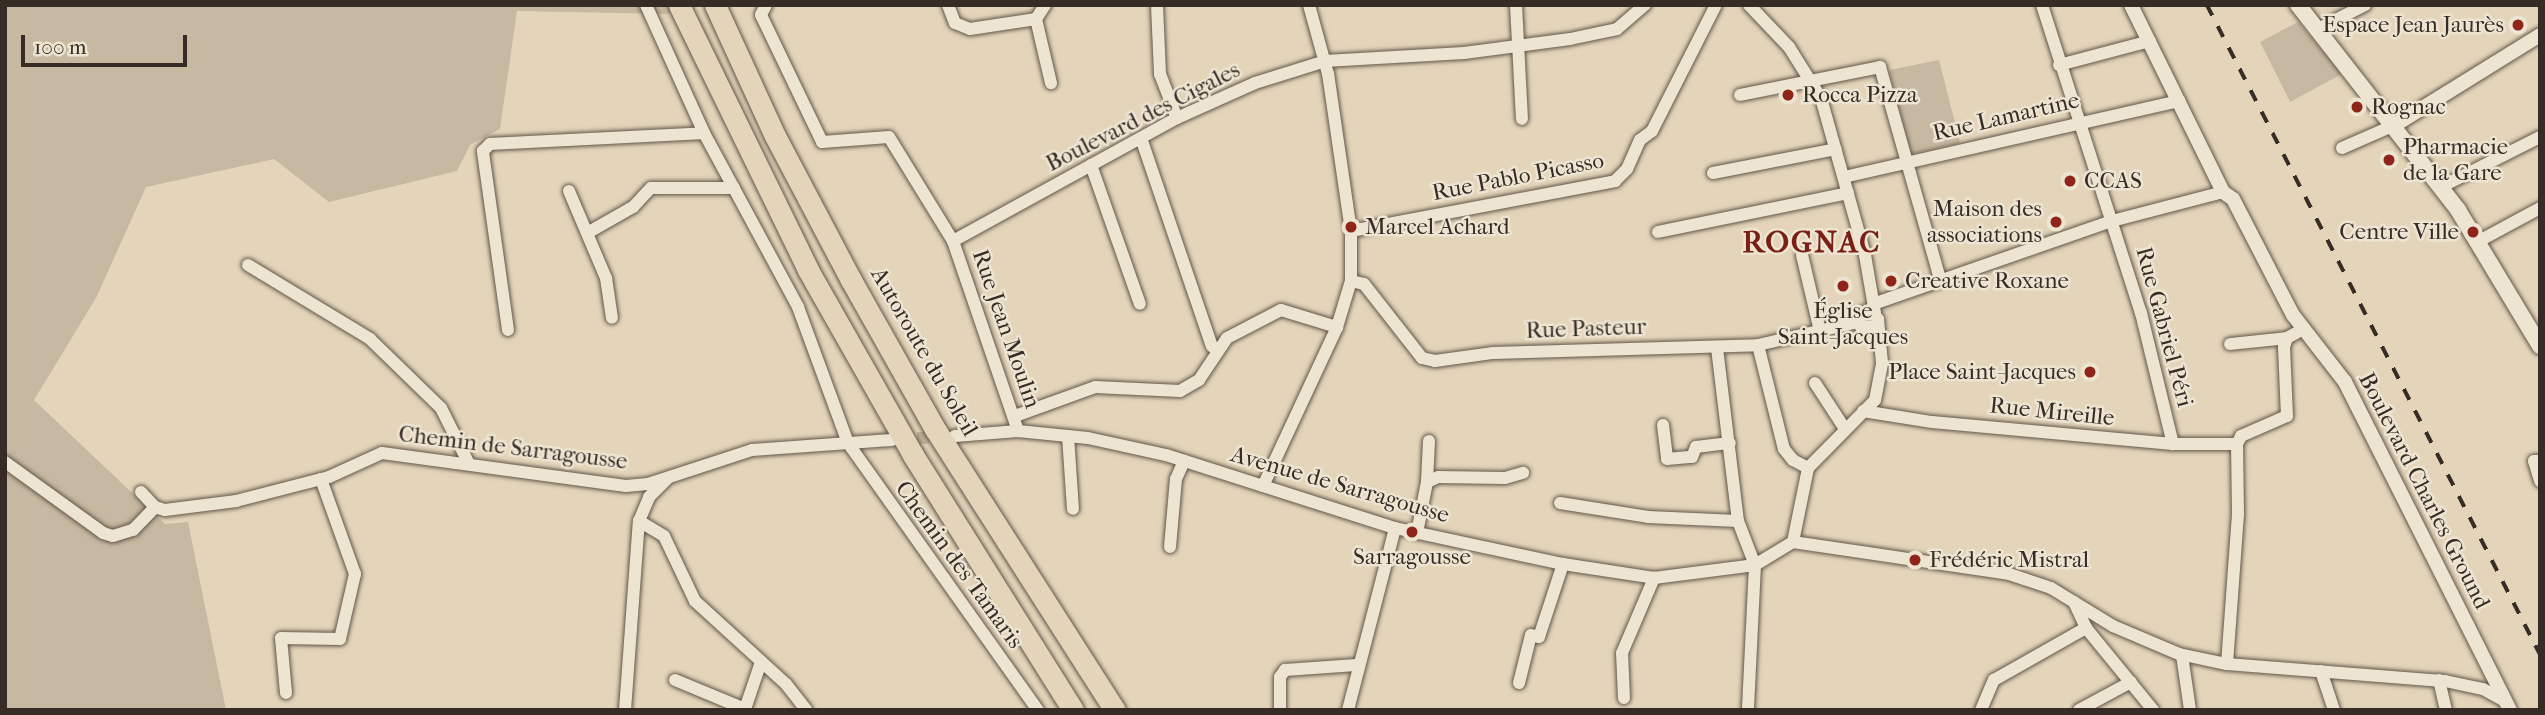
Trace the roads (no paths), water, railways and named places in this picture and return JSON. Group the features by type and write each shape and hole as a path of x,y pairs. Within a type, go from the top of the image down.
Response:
{"highway":[{"path":"679,5 808,270 913,456 1073,710"},
{"name":"Autoroute du Soleil","path":"715,5 775,136 890,349 936,429 1115,710"}],"main road":[{"path":"2298,5 2395,125 2441,187 2479,241 2540,346"}],"street":[{"name":"Chemin des Tamaris","path":"646,5 704,133 798,307 848,443 1038,710"},
{"name":"Rue Jean Moulin","path":"766,5 761,15 822,142 890,137 953,241 1018,431"},
{"path":"948,5 956,23 970,29 1036,19"},
{"path":"1045,5 1036,19 1051,83"},
{"path":"1157,5 1160,74 1177,118"},
{"path":"1263,486 1337,327 1351,281 1352,231 1325,61 1309,5"},
{"path":"1516,5 1522,120"},
{"name":"Boulevard des Cigales","path":"953,241 1177,118 1255,83 1325,61 1519,47 1617,29 1645,5"},
{"name":"Rue Pablo Picasso","path":"1352,231 1615,181 1627,169 1640,141 1651,131 1716,5"},
{"path":"1749,5 1813,80 1848,193 1875,314 1882,363 1875,400 1808,468 1793,542"},
{"name":"Rue Gabriel Péri","path":"2042,5 2059,65 2141,313 2173,444"},
{"name":"Boulevard Charles Ground","path":"2131,5 2223,192 2233,199 2303,330 2345,382 2508,706"},
{"path":"2318,29 2365,5"},
{"path":"2342,148 2395,125 2540,35"},
{"path":"2059,65 2150,41"},
{"path":"1740,95 1880,67 1940,279"},
{"name":"Rue Lamartine","path":"1844,177 2078,121 2179,101"},
{"path":"508,330 483,151 490,144 704,133"},
{"path":"2441,187 2540,137"},
{"path":"1141,138 1212,346"},
{"path":"1713,173 1836,149"},
{"path":"1091,165 1140,304"},
{"path":"589,232 633,207 651,188 734,188"},
{"path":"569,191 589,232 606,278 612,318"},
{"path":"1875,314 1940,279 2112,221 2223,192"},
{"path":"1658,232 1848,193"},
{"path":"2479,241 2540,208"},
{"path":"1802,255 1820,331"},
{"path":"248,265 370,339 441,408 468,462"},
{"name":"Rue Pasteur","path":"1351,281 1364,284 1422,358 1436,361 1493,353 1758,345 1858,322 1862,311 1875,314"},
{"path":"1015,416 1095,387 1180,391 1199,380 1227,338 1281,310 1337,327"},
{"path":"2230,344 2287,338 2303,330"},
{"path":"2227,664 2238,514 2237,444 2241,436 2290,411 2287,338"},
{"path":"1758,345 1784,449 1793,460 1808,468"},
{"path":"1717,348 1738,522 1755,565 1748,710"},
{"path":"1815,383 1845,429"},
{"name":"Rue Mireille","path":"1863,411 1932,422 2173,444 2237,444"},
{"path":"1663,425 1668,459 1692,457 1696,447 1730,443"},
{"name":"Avenue de Sarragousse","path":"955,436 1018,431 1068,436 1184,461 1395,528 1563,564 1654,578 1755,565"},
{"path":"1068,436 1073,509"},
{"path":"848,443 892,440"},
{"path":"1416,533 1427,482 1429,441"},
{"name":"Chemin de Sarragousse","path":"155,507 165,510 236,501 321,479 382,453 468,462 626,486 670,476 752,450 848,443"},
{"path":"1170,547 1176,480 1184,461"},
{"path":"2540,461 2534,461 2540,481"},
{"path":"5,462 103,533 113,536 133,530 155,507 141,492"},
{"path":"1427,482 1438,477 1505,478 1523,473"},
{"path":"625,710 639,521 649,497 670,476"},
{"path":"286,693 281,638 340,639 355,574 321,479"},
{"path":"1560,503 1648,517 1738,522"},
{"path":"639,521 664,536 695,601 761,662 806,710"},
{"path":"1348,710 1356,665 1395,528"},
{"path":"1755,565 1793,542 2009,574 2032,579 2113,626 2182,655 2227,664 2442,680 2496,681"},
{"path":"1519,683 1531,635 1539,637 1563,564"},
{"path":"1624,698 1622,653 1654,578"},
{"path":"2074,602 2086,628 2154,710"},
{"path":"1981,710 1994,680 2086,628"},
{"path":"2182,655 2190,710"},
{"path":"675,680 745,709 761,662"},
{"path":"1280,710 1280,677 1285,670 1356,665"},
{"path":"2321,671 2334,710"},
{"path":"2442,680 2483,689 2508,706"},
{"path":"2442,680 2446,710"},
{"path":"2079,710 2131,682"}],"tunnel":[{"path":"899,439 944,437"}],"railway":[{"path":"2207,5 2540,654"}],"place":[{"name":"Espace Jean Jaurès","path":"2518,25"},
{"name":"Rocca Pizza","path":"1788,95"},
{"name":"Rognac","path":"2357,107"},
{"name":"Pharmacie de la Gare","path":"2389,160"},
{"name":"CCAS","path":"2070,181"},
{"name":"Maison des associations","path":"2056,222"},
{"name":"Marcel Achard","path":"1351,227"},
{"name":"Centre Ville","path":"2473,232"},
{"name":"Creative Roxane","path":"1891,281"},
{"name":"Église Saint-Jacques","path":"1843,286"},
{"name":"Place Saint-Jacques","path":"2090,372"},
{"name":"Sarragousse","path":"1412,532"},
{"name":"Frédéric Mistral","path":"1915,560"}],"district":[{"name":"ROGNAC","path":"1812,243"}]}
